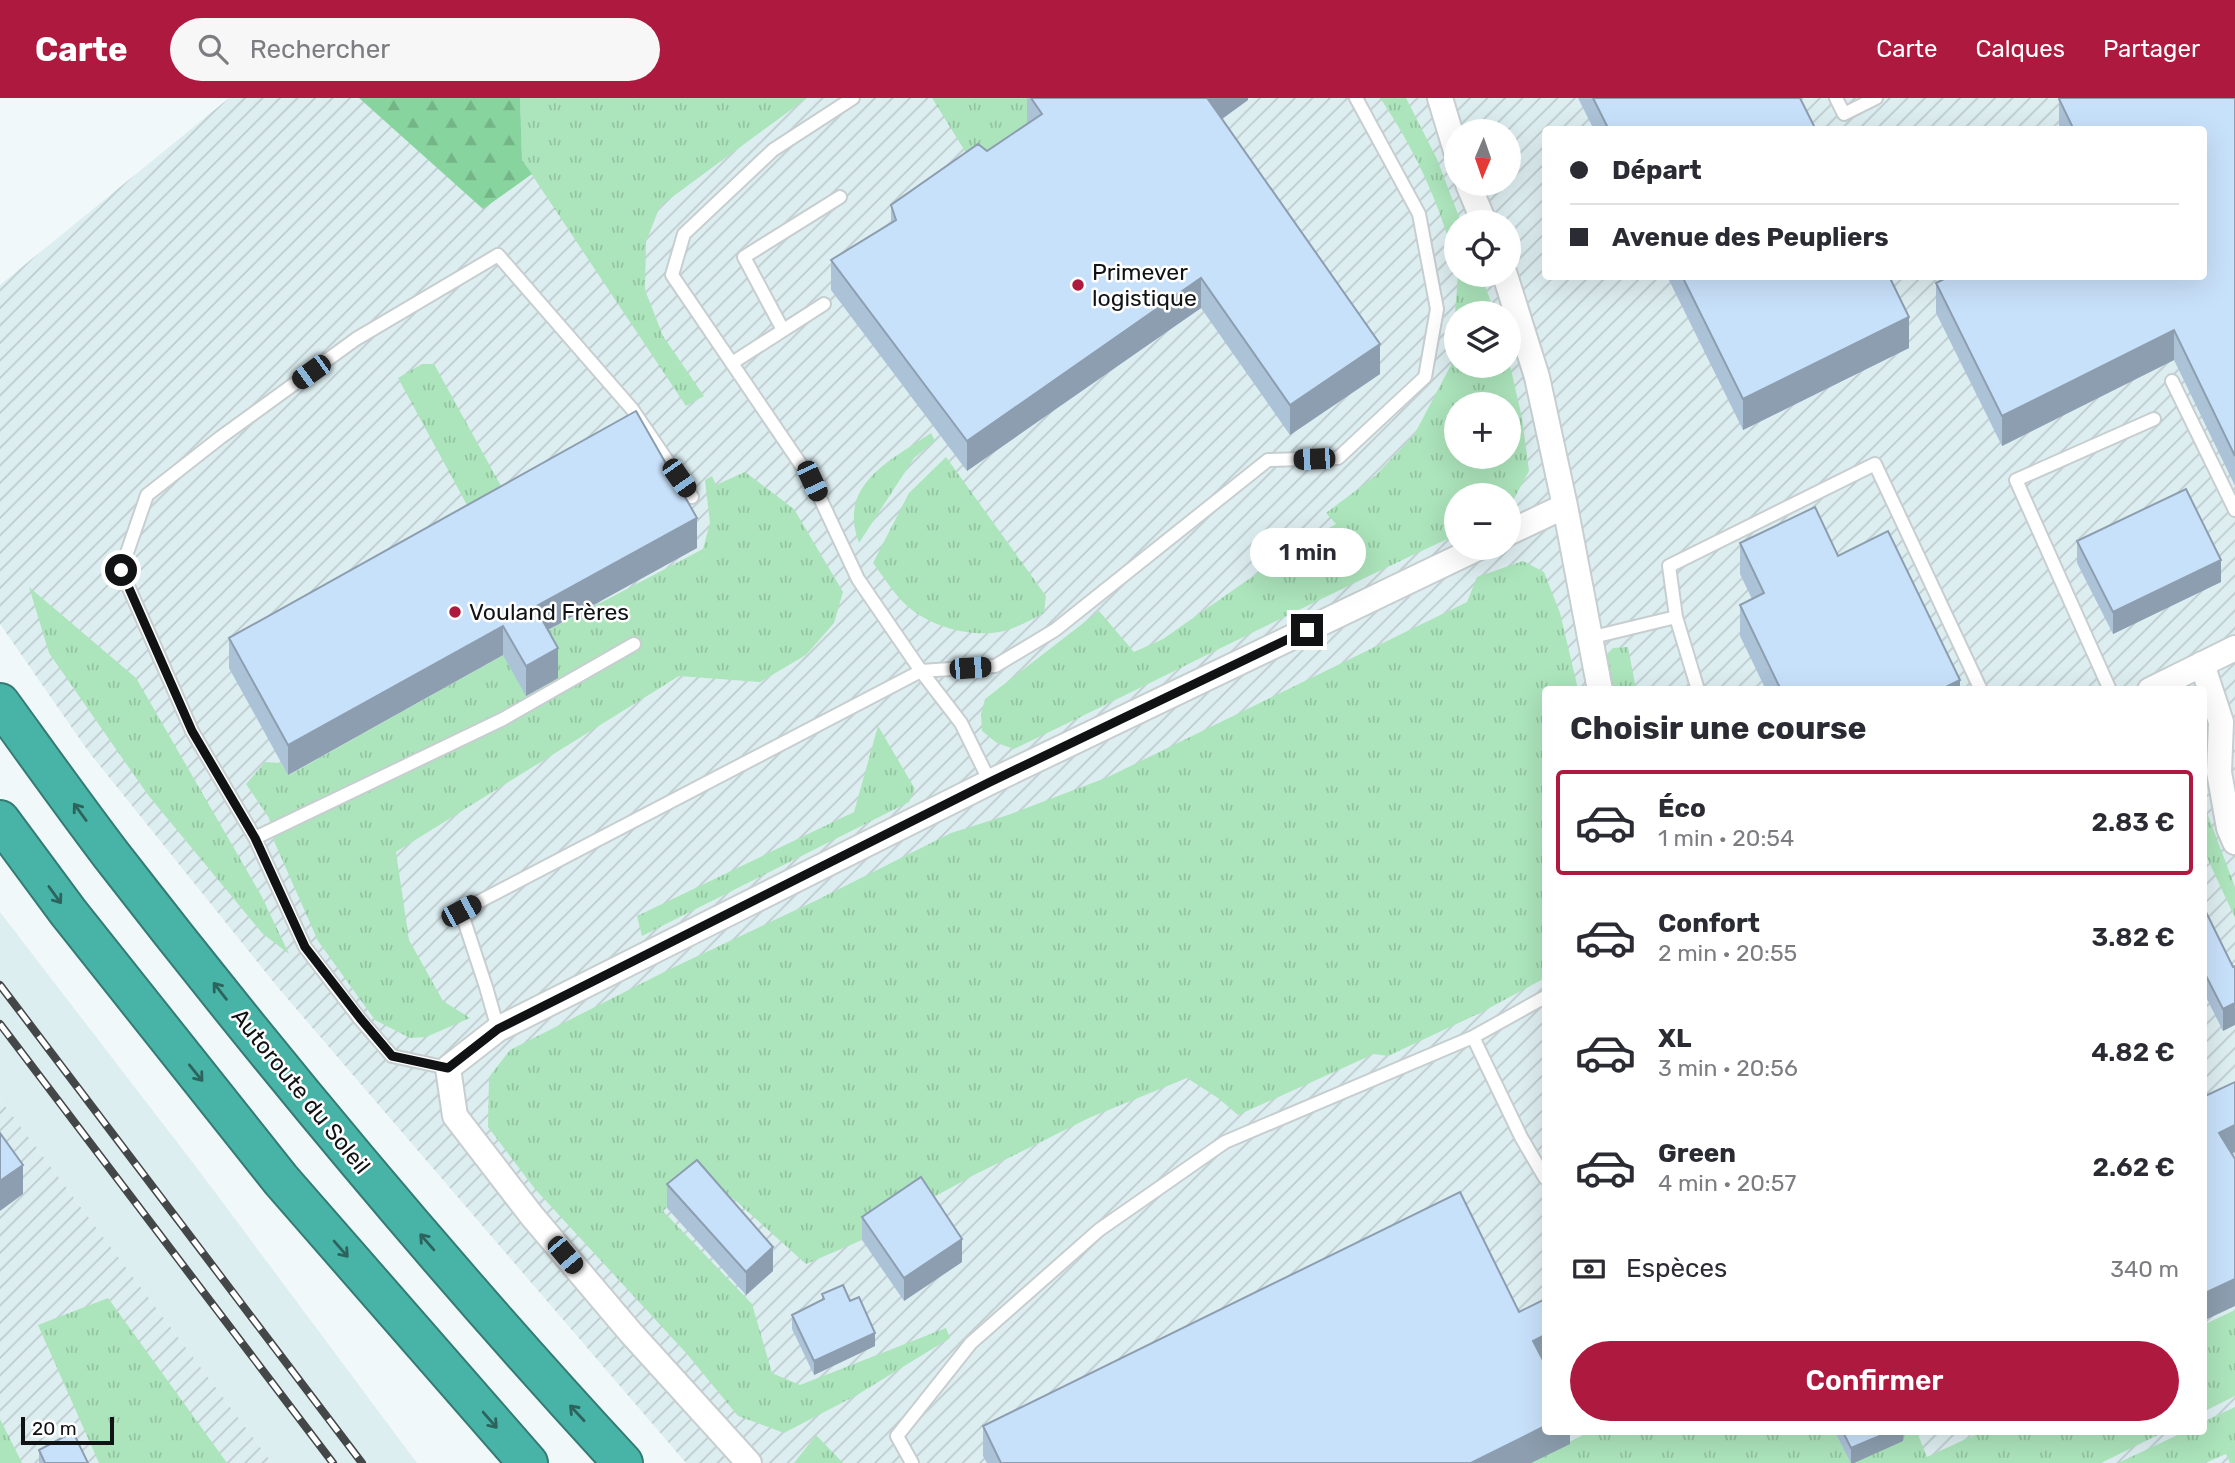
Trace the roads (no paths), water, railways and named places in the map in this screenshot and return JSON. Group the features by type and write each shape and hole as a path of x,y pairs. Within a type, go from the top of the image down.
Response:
{"highway":[{"name":"Autoroute du Soleil","path":"0,703 111,855 330,1130 551,1385 623,1463"},
{"path":"0,820 68,912 281,1180 528,1463"}],"street":[{"path":"1440,98 1446,119"},
{"path":"1509,287 1537,377 1566,506 1599,686"},
{"path":"1521,527 1566,506"},
{"path":"749,1463 623,1324 531,1216 455,1116 448,1068 498,1029 990,782 1453,560"},
{"path":"2158,686 2235,648"},
{"path":"2202,664 2221,722 2219,772 2229,828 2235,842"}],"lane":[{"path":"853,98 773,150 684,234 672,275 812,481 859,579 921,671 961,723 990,782"},
{"path":"498,1029 461,911 921,671 995,666 1055,630 1268,460 1338,458 1425,377 1437,309 1419,214 1356,98"},
{"path":"1836,98 1843,114 1877,98"},
{"path":"783,330 744,257 840,197"},
{"path":"448,1068 392,1056 305,947 255,838 192,731 121,570 147,495 221,437 356,339 498,256 632,409 692,497"},
{"path":"732,363 824,303"},
{"path":"2172,381 2235,510"},
{"path":"2108,686 2016,480 2154,419"},
{"path":"1697,686 1676,617 1669,566 1875,464 1979,686"},
{"path":"1589,638 1676,617"},
{"path":"255,838 503,719 634,644"},
{"path":"912,1463 897,1436 971,1343 1099,1230 1225,1142 1472,1037 1542,999"},
{"path":"1472,1037 1521,1137 1542,1173"}],"railway":[{"path":"0,985 362,1463"},
{"path":"0,1024 333,1463"}],"place":[{"name":"Primever logistique","path":"1078,285"},
{"name":"Vouland Frères","path":"455,612"}]}
